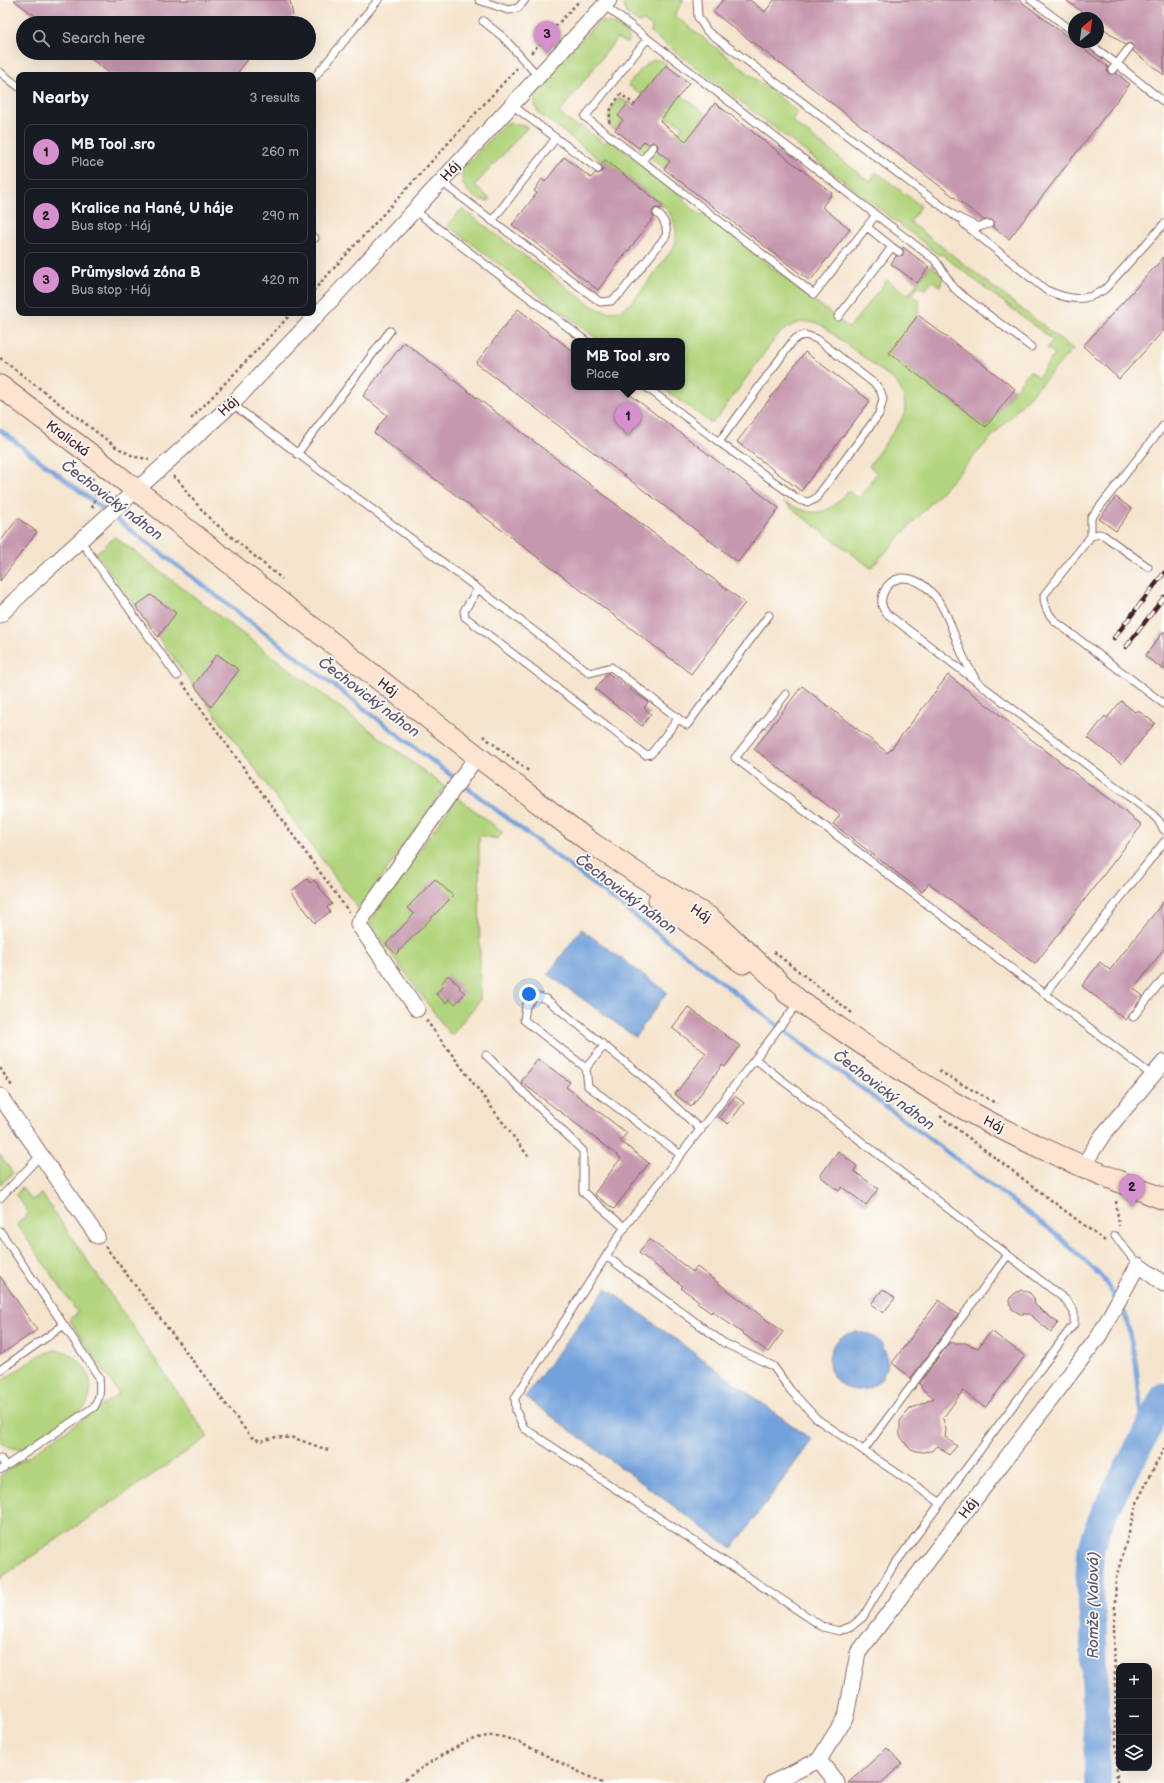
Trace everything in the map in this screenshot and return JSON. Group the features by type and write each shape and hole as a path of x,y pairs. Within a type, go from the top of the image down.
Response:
{"main road":[{"name":"Kralická","path":"0,386 136,490"},
{"name":"Háj","path":"136,490 477,756 590,842 608,859 700,931 755,971 873,1052 949,1100 1013,1134 1083,1166 1164,1199"}],"street":[{"name":"Háj","path":"316,309 414,210 606,3"},
{"name":"Háj","path":"136,490 155,461 232,404 309,316"},
{"path":"0,615 23,592 136,490"},
{"path":"418,1009 358,924 477,756"},
{"path":"1083,1166 1102,1136 1164,1062"},
{"path":"0,1096 97,1236"},
{"name":"Háj","path":"819,1760 846,1716 858,1653 1099,1336 1138,1265"},
{"path":"1138,1265 1164,1284"},
{"path":"772,1783 819,1760 837,1783"}],"lane":[{"path":"316,75 378,0"},
{"path":"479,0 508,10 518,8 525,0"},
{"path":"697,0 698,16 707,31 955,216 1046,290 1059,296 1074,299 1085,299 1096,295 1105,289 1164,224"},
{"path":"1031,0 1068,28"},
{"path":"606,3 647,38 935,260 954,288 1031,347"},
{"path":"483,21 503,37 538,76"},
{"path":"647,38 585,117 814,294 876,215"},
{"path":"1095,48 1164,102"},
{"path":"1112,70 1129,48"},
{"path":"0,72 16,85"},
{"path":"512,105 598,169"},
{"path":"492,221 556,138"},
{"path":"642,161 653,147"},
{"path":"440,181 596,301 604,303 611,301 621,293 666,236 667,228 665,222 657,213"},
{"path":"414,210 582,338"},
{"path":"955,216 978,226 989,224"},
{"path":"867,228 899,252"},
{"path":"838,317 892,247"},
{"path":"297,454 390,331"},
{"path":"650,390 719,442 798,499 810,502 817,497 879,414 883,402 883,395 873,382 817,339 802,336 792,342 719,442"},
{"path":"232,404 590,673 611,667 687,725 769,615"},
{"path":"1091,536 1091,518 1164,425"},
{"path":"1148,567 1103,535 1099,534 1091,536 1044,595 1044,604 1048,614 1164,704"},
{"path":"80,540 177,676"},
{"path":"977,682 960,651 945,613 934,595 924,586 913,580 902,578 890,584 884,591 881,599 886,613 977,682 1152,814 1159,821 1164,830"},
{"path":"478,589 464,611 465,617 645,755 651,754 678,719"},
{"path":"786,694 735,758 1153,1076"},
{"path":"1045,994 1164,842"},
{"path":"1133,1017 1164,978"},
{"path":"586,1068 524,1020 526,1006 536,996 546,999 646,1079 701,1130"},
{"path":"755,1059 1066,1300 1074,1312 1074,1324 892,1568 863,1617 852,1626 839,1631 823,1627 524,1428 516,1411 515,1398 625,1228 799,1001"},
{"path":"604,1046 586,1068 588,1086 681,1155"},
{"path":"486,1055 583,1151 583,1192 625,1228"},
{"path":"0,1198 41,1155"},
{"path":"0,1231 99,1377 100,1389 98,1402 94,1407 3,1468 0,1458"},
{"path":"1115,1236 1138,1265"},
{"path":"864,1450 1008,1255"},
{"path":"606,1256 724,1343 773,1366 791,1391 817,1419 941,1503"},
{"path":"0,1370 64,1326"}],"path":[{"path":"316,287 580,0"},
{"path":"190,420 289,316"},
{"path":"0,358 116,447 135,457 155,461 181,483 188,494 210,519 286,582"},
{"path":"92,510 96,500 96,492"},
{"path":"177,676 358,924"},
{"path":"481,735 532,773"},
{"path":"772,950 855,1016"},
{"path":"418,1009 528,1156"},
{"path":"932,1067 998,1105"},
{"path":"1115,1236 1119,1228 1116,1201"},
{"path":"97,1236 251,1437 261,1440 276,1437 294,1438 328,1450"},
{"path":"1118,1783 1114,1629 1116,1578 1138,1500 1164,1448"},
{"path":"400,1783 429,1763 476,1738 489,1736 501,1737 516,1741 602,1783"}],"green space":[{"path":"622,0 684,0 674,15 798,112 792,121 870,182 876,172 921,206 910,222 1073,349 871,568 783,502 803,510 818,512 832,506 847,491 859,498 877,473 869,466 902,419 905,410 901,389 895,381 821,325 802,322 791,326 776,337 718,417 713,422 709,422 665,390 685,390 685,338 596,338 447,225 462,209 589,304 608,312 616,311 630,304 674,247 676,230 673,219 663,205 605,160 603,162 540,114 536,108 535,101 537,87 598,22 611,23 618,27 629,36 629,42 625,43 617,38 559,113 578,128 580,125 605,144 609,139 685,198 683,201 702,216 704,213 849,328 887,280 908,295 931,265 943,277 940,287 933,281 925,290 919,285 912,295 920,301 918,315 889,354 986,427 1030,371 1038,377 1055,354 1047,348 1053,340 941,254 939,255 651,33 652,27 644,21 639,23 627,14"},
{"path":"653,60 660,60 667,63 642,95 628,85 644,66"},
{"path":"680,94 706,115 686,141 676,134 683,126 664,115"},
{"path":"619,97 628,103 623,120 615,130 610,127 609,115"},
{"path":"512,123 528,127 475,185 490,199 489,201 477,199 464,186 462,180 463,169 503,125"},
{"path":"644,141 670,161 664,169 639,148"},
{"path":"115,537 445,787 359,910 96,553"},
{"path":"457,797 503,832 497,839 479,835 480,1000 451,1036 369,923"},
{"path":"0,1155 13,1173 0,1185"},
{"path":"22,1187 31,1200 42,1194 208,1437 0,1578 0,1476 119,1394 70,1321 71,1318 78,1313 17,1224 29,1213 16,1195"},
{"path":"55,1350 71,1355 84,1367 90,1380 91,1387 88,1401 84,1408 25,1448 15,1449 6,1446 0,1442 0,1382 40,1355"}],"water":[{"path":"581,929 667,992 635,1037 548,974"},
{"path":"606,1288 812,1440 732,1549 525,1397"},
{"path":"858,1332 869,1334 882,1345 885,1350 887,1361 885,1372 874,1385 869,1388 858,1390 847,1388 834,1377 831,1372 829,1361 831,1350 842,1337 847,1334"}],"building":[{"path":"14,0 290,0 293,16 35,16"},
{"path":"723,0 750,0 765,12 774,0 1019,0 1068,37 1068,48 1083,48 1108,67 1107,71 1109,74 1116,73 1130,84 1009,239 993,227 994,223 992,220 984,220 713,12"},
{"path":"1066,0 1164,0 1164,75 1133,51 1134,48 1132,44 1129,43 1125,45 1104,29 1104,12 1082,12"},
{"path":"92,60 248,60 238,72 108,72"},
{"path":"666,65 689,83 660,121 676,134 686,141 715,103 832,193 822,207 850,229 810,281 664,169 670,161 657,150 658,146 656,143 652,142 649,144 644,141 639,148 615,130 623,120 618,116 628,103 633,107"},
{"path":"564,157 591,178 595,173 598,174 602,172 603,169 601,165 605,160 663,205 660,209 656,208 653,210 652,214 654,217 598,290 512,225 537,193 534,191 542,179 545,182"},
{"path":"903,247 929,267 917,283 891,264 896,256 903,255"},
{"path":"1164,257 1164,330 1119,379 1083,346"},
{"path":"518,309 571,350 571,390 624,390 779,508 738,562 476,363"},
{"path":"918,315 1015,389 986,427 889,353"},
{"path":"404,342 745,603 691,674 374,433 387,415 363,396"},
{"path":"805,352 870,401 801,491 737,442"},
{"path":"1116,497 1132,509 1116,531 1099,519"},
{"path":"18,518 37,532 0,581 0,542"},
{"path":"151,595 176,613 158,637 136,606"},
{"path":"1164,631 1164,670 1145,656"},
{"path":"217,654 239,670 211,707 194,685"},
{"path":"608,673 648,702 644,708 651,714 642,726 595,689"},
{"path":"948,675 1142,825 1035,964 929,883 922,892 833,824 840,815 754,749 802,686 888,753"},
{"path":"1121,701 1135,712 1137,710 1155,723 1122,764 1088,738 1105,716 1107,718"},
{"path":"307,879 310,883 314,880 332,904 327,907 330,912 315,923 291,891"},
{"path":"435,879 453,896 396,954 386,944 414,914 407,908"},
{"path":"1164,901 1164,949 1134,989 1143,996 1126,1020 1082,986 1100,962 1110,970"},
{"path":"448,975 465,993 455,1004 449,999 446,1003 436,994 443,986 441,984"},
{"path":"688,1007 740,1046 725,1067 722,1065 691,1107 675,1094 706,1053 672,1028"},
{"path":"538,1059 570,1082 566,1087 627,1133 620,1141 649,1163 614,1209 594,1194 621,1158 521,1082"},
{"path":"735,1096 744,1103 728,1124 719,1117"},
{"path":"838,1151 857,1166 854,1171 878,1189 866,1205 842,1187 839,1191 820,1176"},
{"path":"649,1239 693,1272 697,1267 783,1332 768,1352 712,1311 711,1313 697,1303 699,1301 681,1288 683,1286 639,1253"},
{"path":"0,1276 37,1330 0,1355"},
{"path":"883,1289 895,1298 883,1313 871,1304"},
{"path":"1022,1290 1030,1293 1034,1298 1035,1305 1058,1323 1051,1332 1029,1314 1020,1314 1012,1309 1010,1301 1012,1296"},
{"path":"939,1300 958,1315 911,1378 892,1363"},
{"path":"991,1331 1025,1356 985,1408 963,1391 943,1418 946,1430 945,1437 957,1446 949,1455 938,1446 931,1451 923,1452 909,1448 900,1436 900,1421 910,1409 934,1398 921,1388 922,1386 919,1384 949,1343 965,1343 978,1348"},
{"path":"887,1748 902,1764 881,1783 848,1783"}],"waterway":[{"name":"Čechovický náhon","path":"0,430 772,1021 1055,1233 1102,1277 1116,1299"},
{"name":"Čechovický náhon","path":"1120,1305 1125,1313 1136,1364 1144,1437"},
{"name":"Romže (Valová)","path":"1098,1783 1093,1623 1089,1575 1091,1548 1107,1506 1164,1396"}],"railway":[{"path":"1114,638 1164,573"},
{"path":"1126,647 1164,597"}],"place":[{"name":"Průmyslová zóna B","path":"547,54"},
{"name":"MB Tool .sro","path":"628,436"},
{"name":"Kralice na Hané, U háje","path":"1132,1207"}]}
